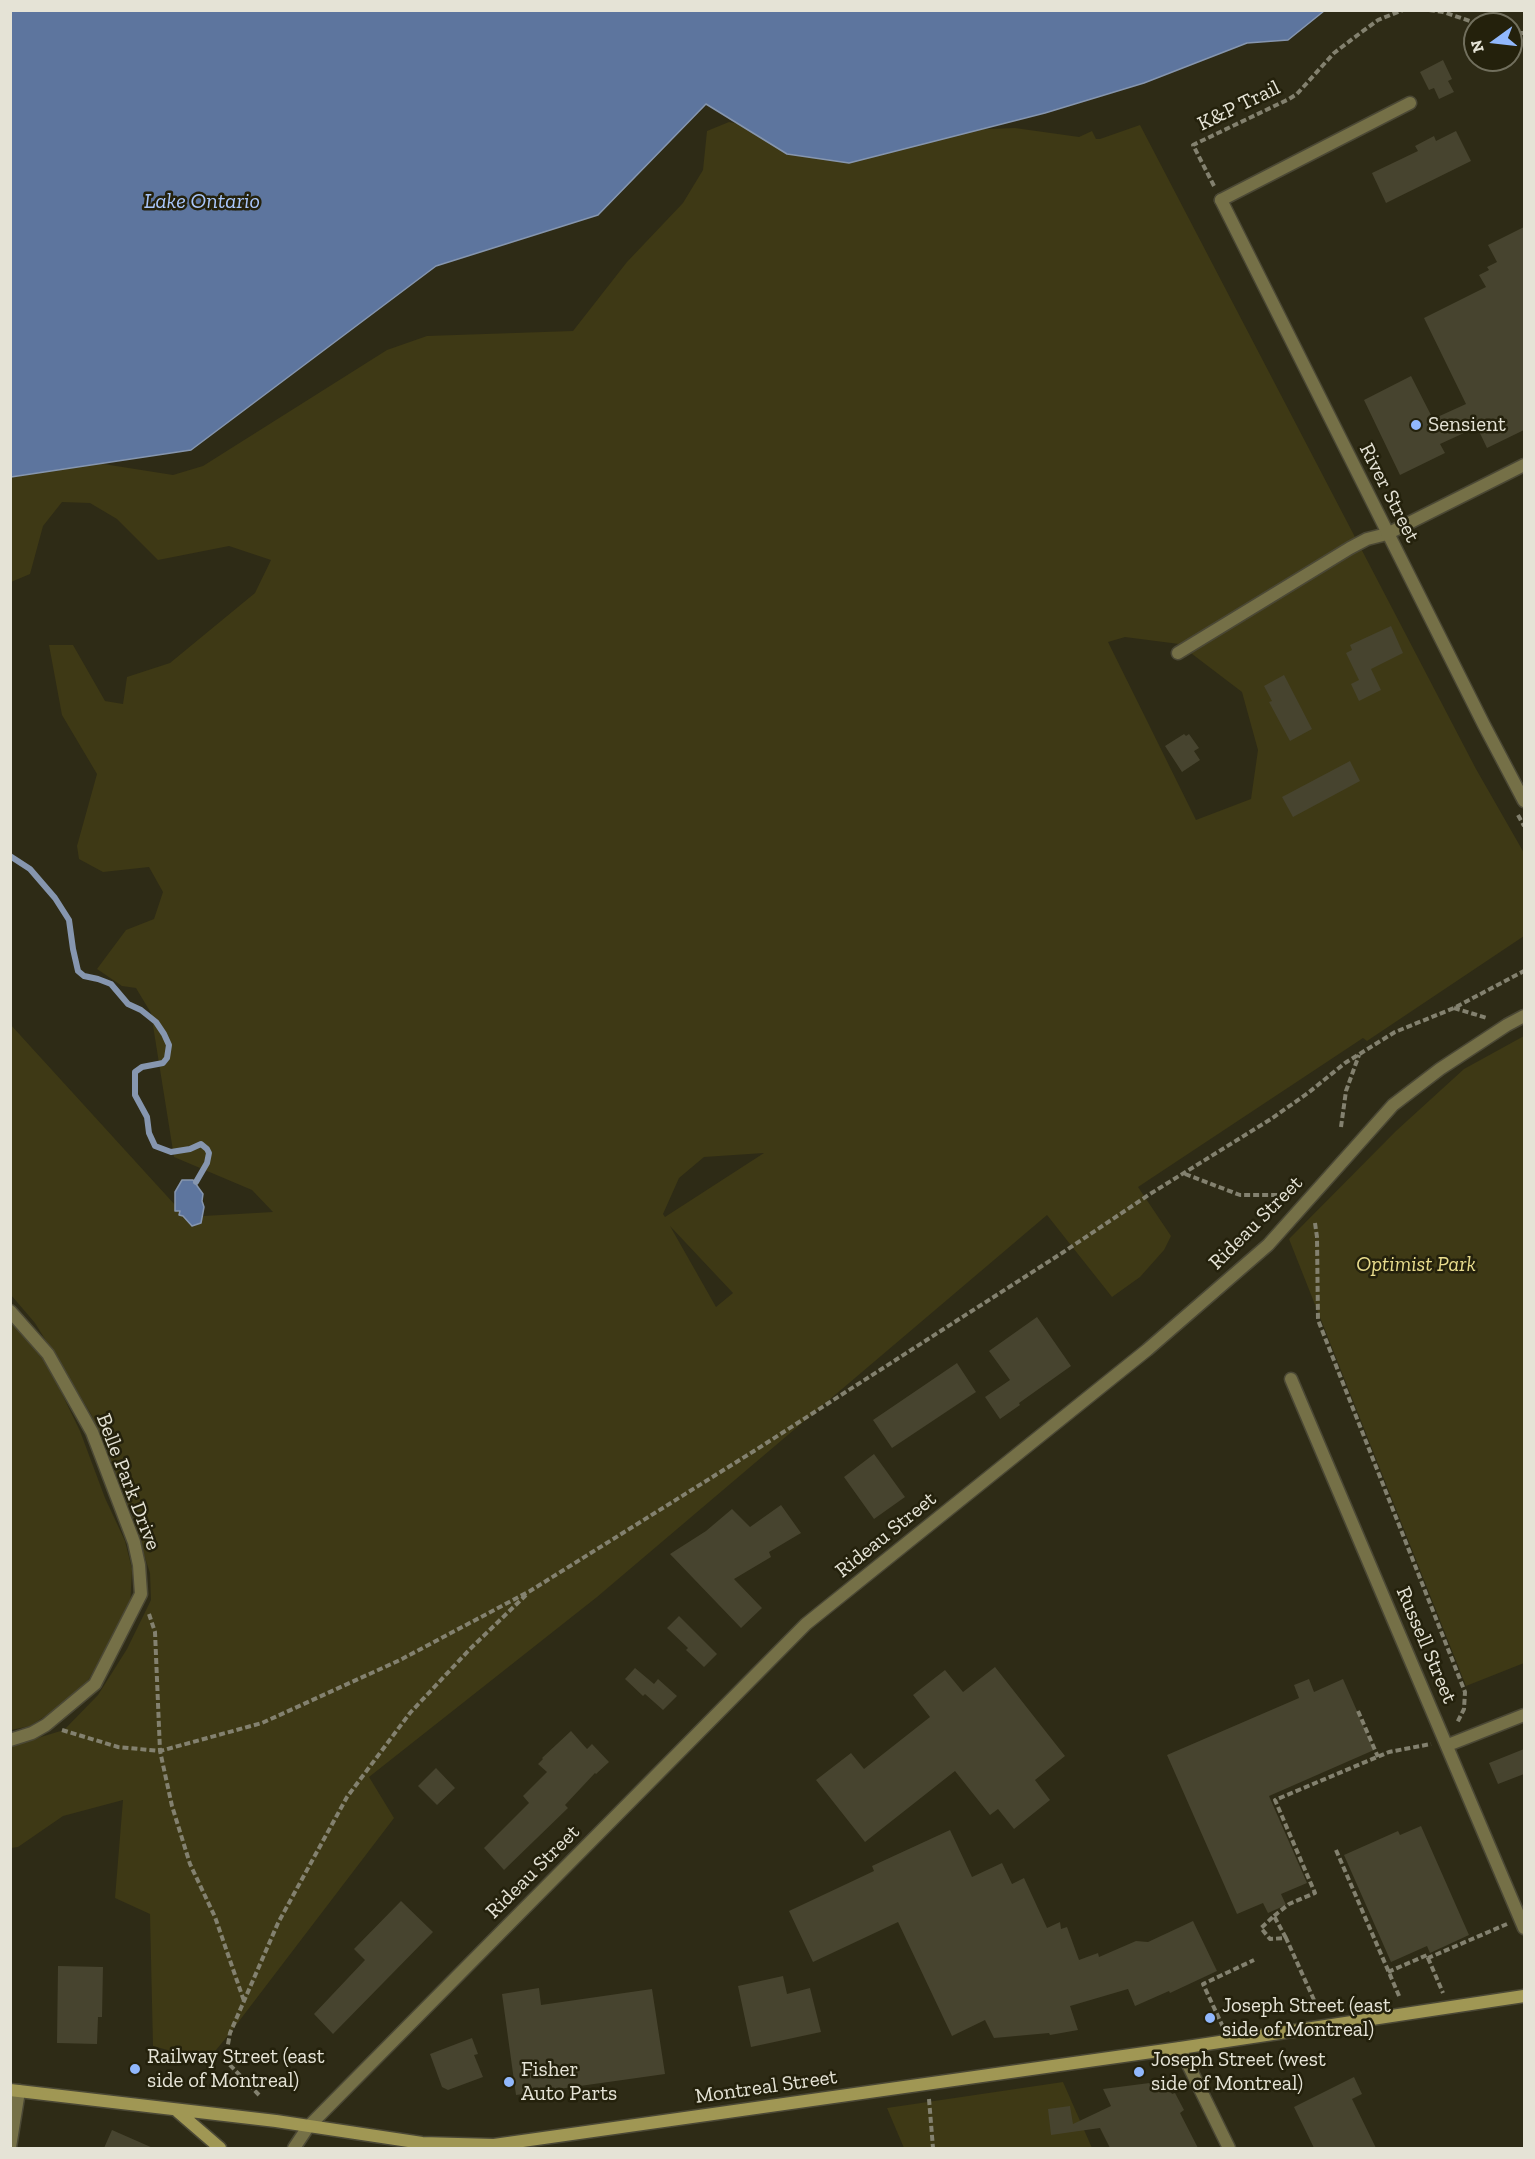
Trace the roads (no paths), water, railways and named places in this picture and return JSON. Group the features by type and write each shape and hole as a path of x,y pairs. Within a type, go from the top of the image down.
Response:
{"main road":[{"name":"Montreal Street","path":"15,2091 276,2121 422,2143 494,2145 1180,2048 1524,1996"},
{"path":"175,2109 220,2148"}],"street":[{"name":"River Street","path":"1410,103 1221,201 1524,801"},
{"path":"1178,653 1350,548 1367,539 1388,534 1524,465"},
{"name":"Rideau Street","path":"294,2148 308,2127 806,1624 1147,1350 1268,1245 1394,1105 1440,1069 1524,1016"},
{"name":"Belle Park Drive","path":"10,1311 48,1354 92,1432 134,1542 140,1565 141,1590 95,1684 46,1725 32,1733 10,1740"},
{"name":"Russell Street","path":"1291,1379 1522,1923"},
{"path":"1447,1743 1524,1715"},
{"path":"1180,2048 1229,2148"},
{"path":"10,2147 15,2091"}],"water":[{"name":"Lake Ontario","path":"10,11 1324,11 1288,40 1247,43 1144,83 1045,113 849,163 787,154 706,104 598,215 436,266 191,450 11,477"},
{"path":"182,1180 193,1180 203,1194 204,1207 201,1223 192,1226 183,1216 179,1215 180,1211 175,1211 175,1192"}],"waterway":[{"path":"10,856 30,869 55,898 69,920 78,971 84,976 111,984 128,1004 141,1010 156,1022 164,1034 169,1045 167,1058 163,1063 142,1067 135,1072 135,1095 147,1117 149,1133 155,1146 171,1152 190,1149 201,1144 207,1149 209,1153 207,1163 196,1182"}],"place":[{"name":"Sensient","path":"1416,425"},
{"name":"Joseph Street (east side of Montreal)","path":"1210,2018"},
{"name":"Railway Street (east side of Montreal)","path":"135,2069"},
{"name":"Joseph Street (west side of Montreal)","path":"1139,2072"},
{"name":"Fisher Auto Parts","path":"509,2082"}],"park label":[{"name":"Optimist Park","path":"1416,1265"}]}
